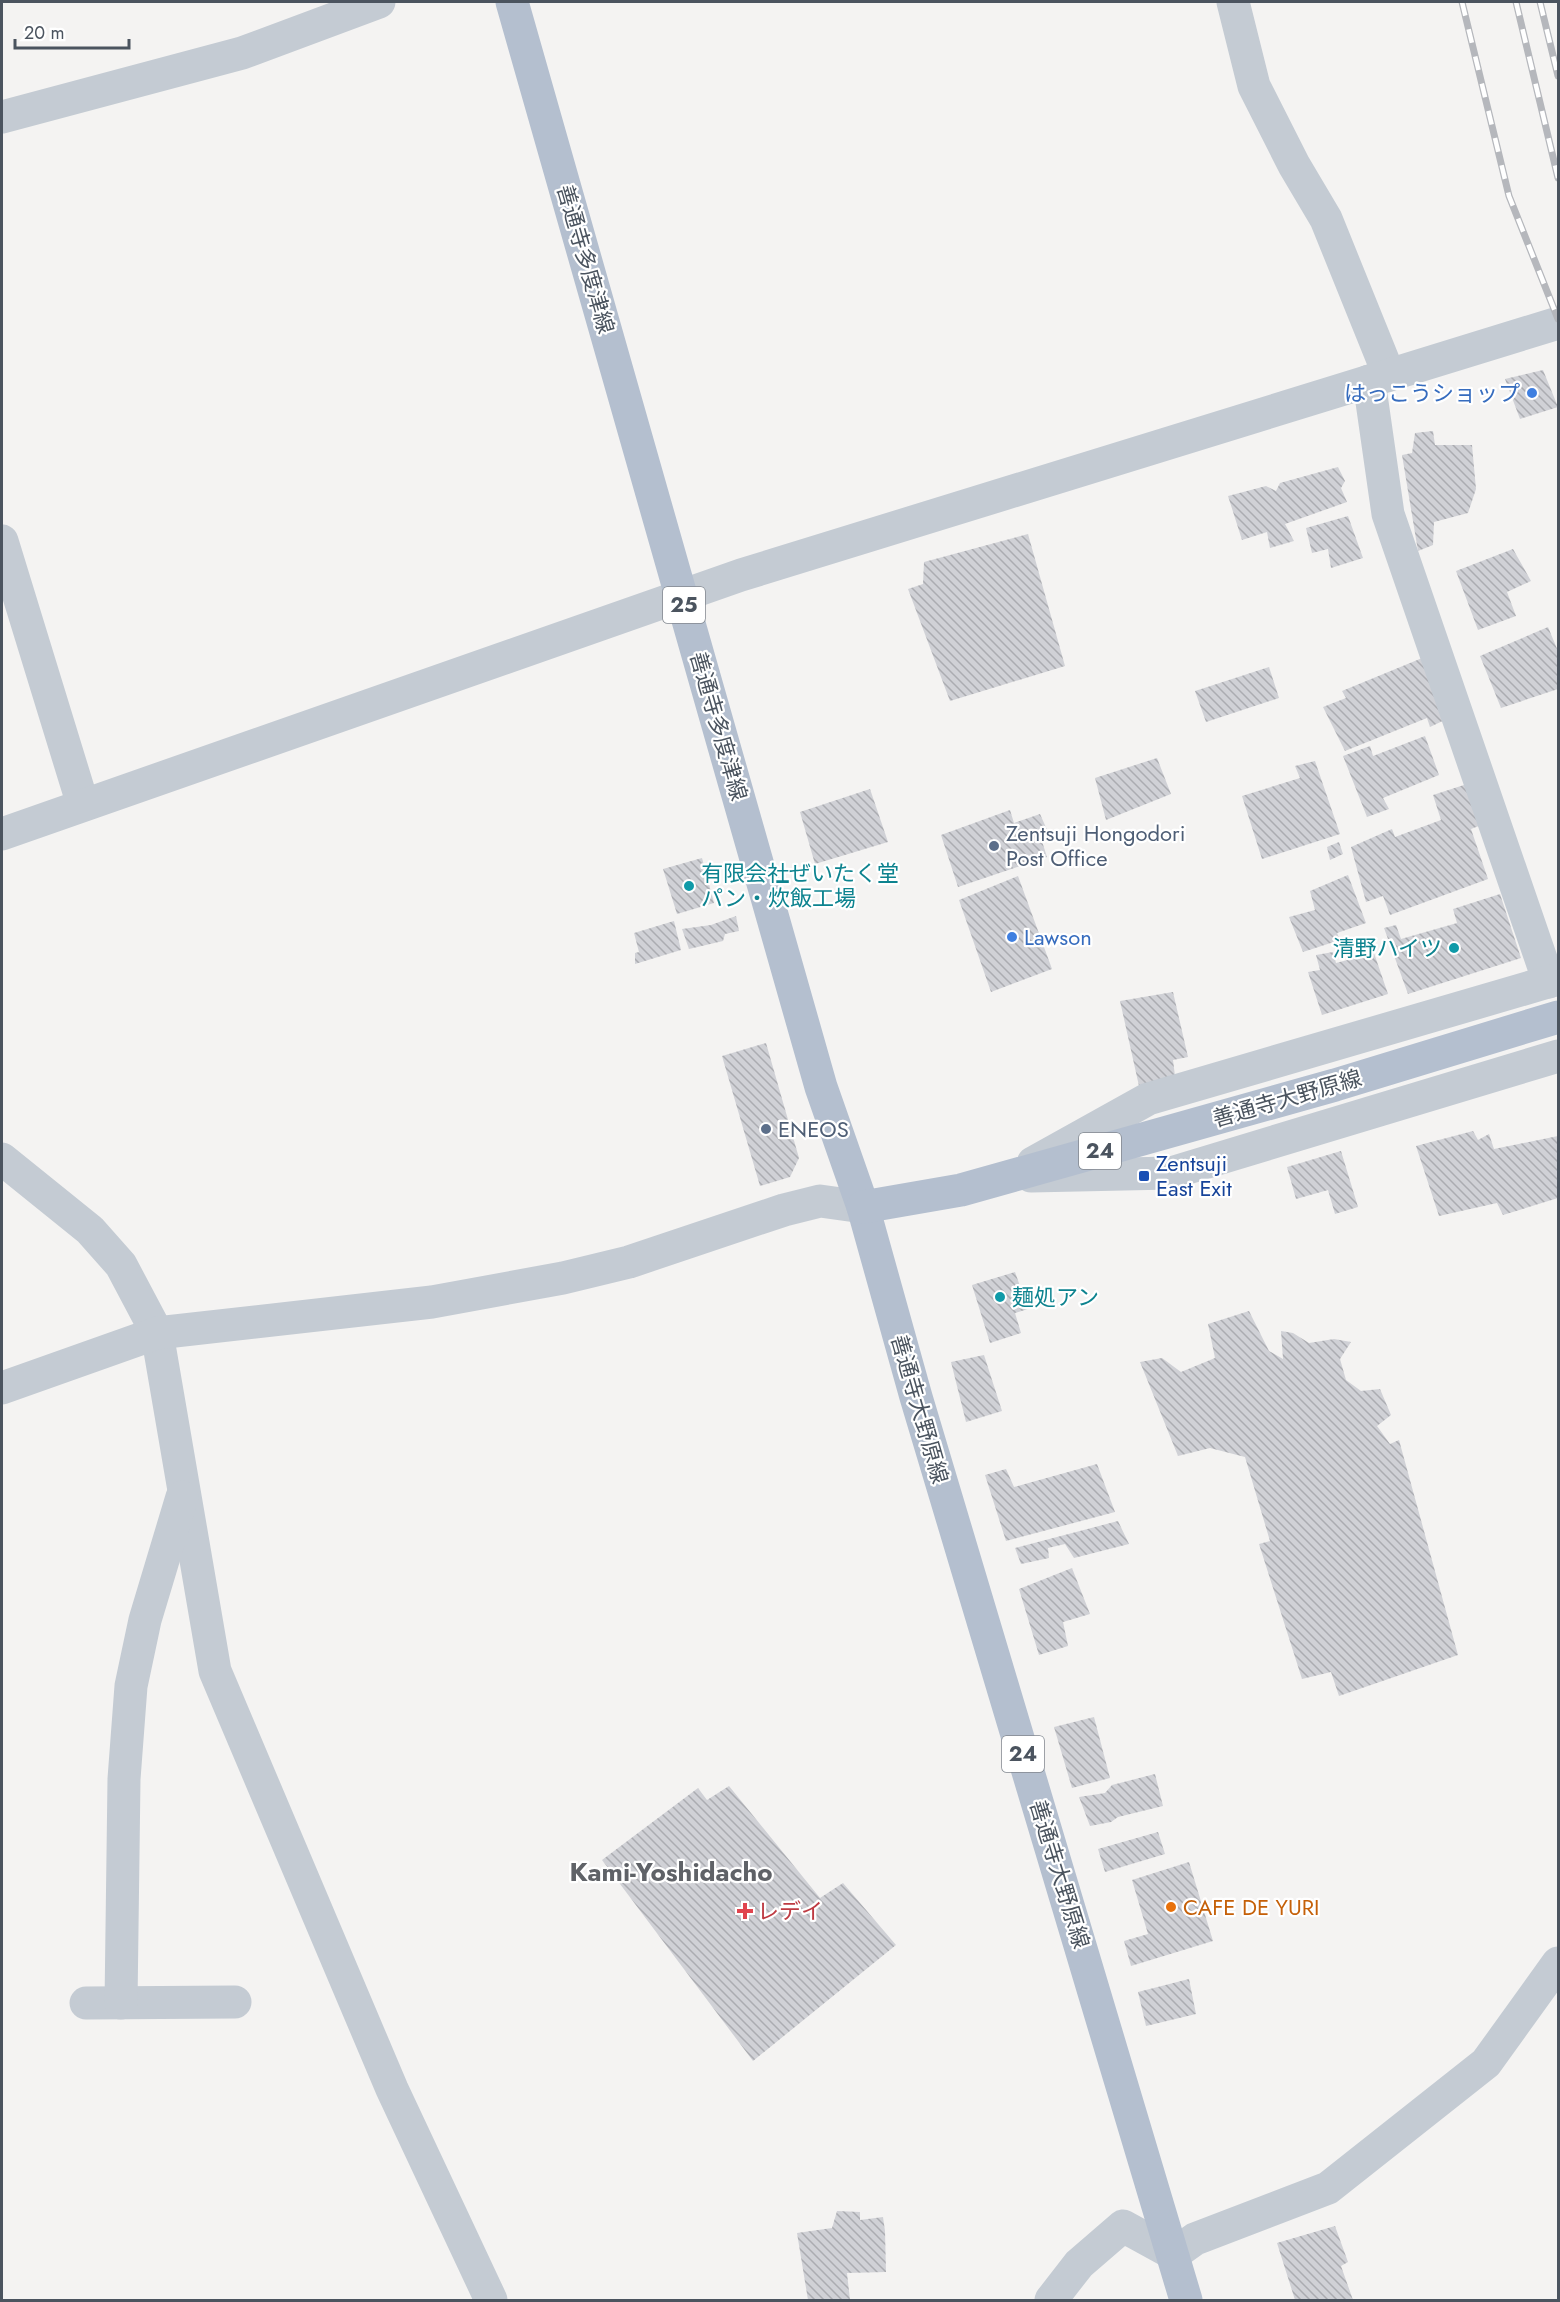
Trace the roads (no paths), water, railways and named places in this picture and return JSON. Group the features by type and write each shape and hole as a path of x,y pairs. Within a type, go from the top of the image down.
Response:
{"main road":[{"name":"善通寺多度津線","path":"512,2 821,1087 863,1207"},
{"name":"善通寺大野原線","path":"1186,2301 1174,2254 916,1397 863,1207 962,1190 1335,1085 1558,1017"}],"street":[{"path":"2,117 242,53 380,2"},
{"path":"1009,1176 1149,1099 1554,980 1388,514 1379,378 1326,219 1294,165 1254,86 1233,2"},
{"path":"2,834 776,564 1558,323"},
{"path":"2,541 83,805"},
{"path":"1009,1176 1171,1173 1558,1056"},
{"path":"2,1159 90,1230 121,1265 157,1333 215,1671 392,2089 491,2301"},
{"path":"2,1388 157,1333 443,1300 563,1278 629,1262 784,1210 820,1201 863,1207"},
{"path":"121,2003 124,1779 131,1686 145,1620 185,1490"},
{"path":"1051,2301 1079,2264 1123,2226 1174,2254 1195,2239 1328,2188 1486,2063 1558,1963"},
{"path":"86,2003 235,2002"}],"railway":[{"path":"1462,2 1509,196 1558,319"},
{"path":"1516,2 1558,178"},
{"path":"1540,2 1558,76"}],"place":[{"name":"はっこうショップ","path":"1532,393"},
{"name":"Zentsuji Hongodori Post Office","path":"994,846"},
{"name":"有限会社ぜいたく堂 パン・炊飯工場","path":"689,886"},
{"name":"Lawson","path":"1012,937"},
{"name":"清野ハイツ","path":"1454,948"},
{"name":"ENEOS","path":"766,1129"},
{"name":"Zentsuji East Exit","path":"1144,1176"},
{"name":"麺処アン","path":"1000,1297"},
{"name":"CAFE DE YURI","path":"1171,1907"},
{"name":"レデイ","path":"745,1911"}],"district":[{"name":"Kami-Yoshidacho","path":"671,1872"}]}
